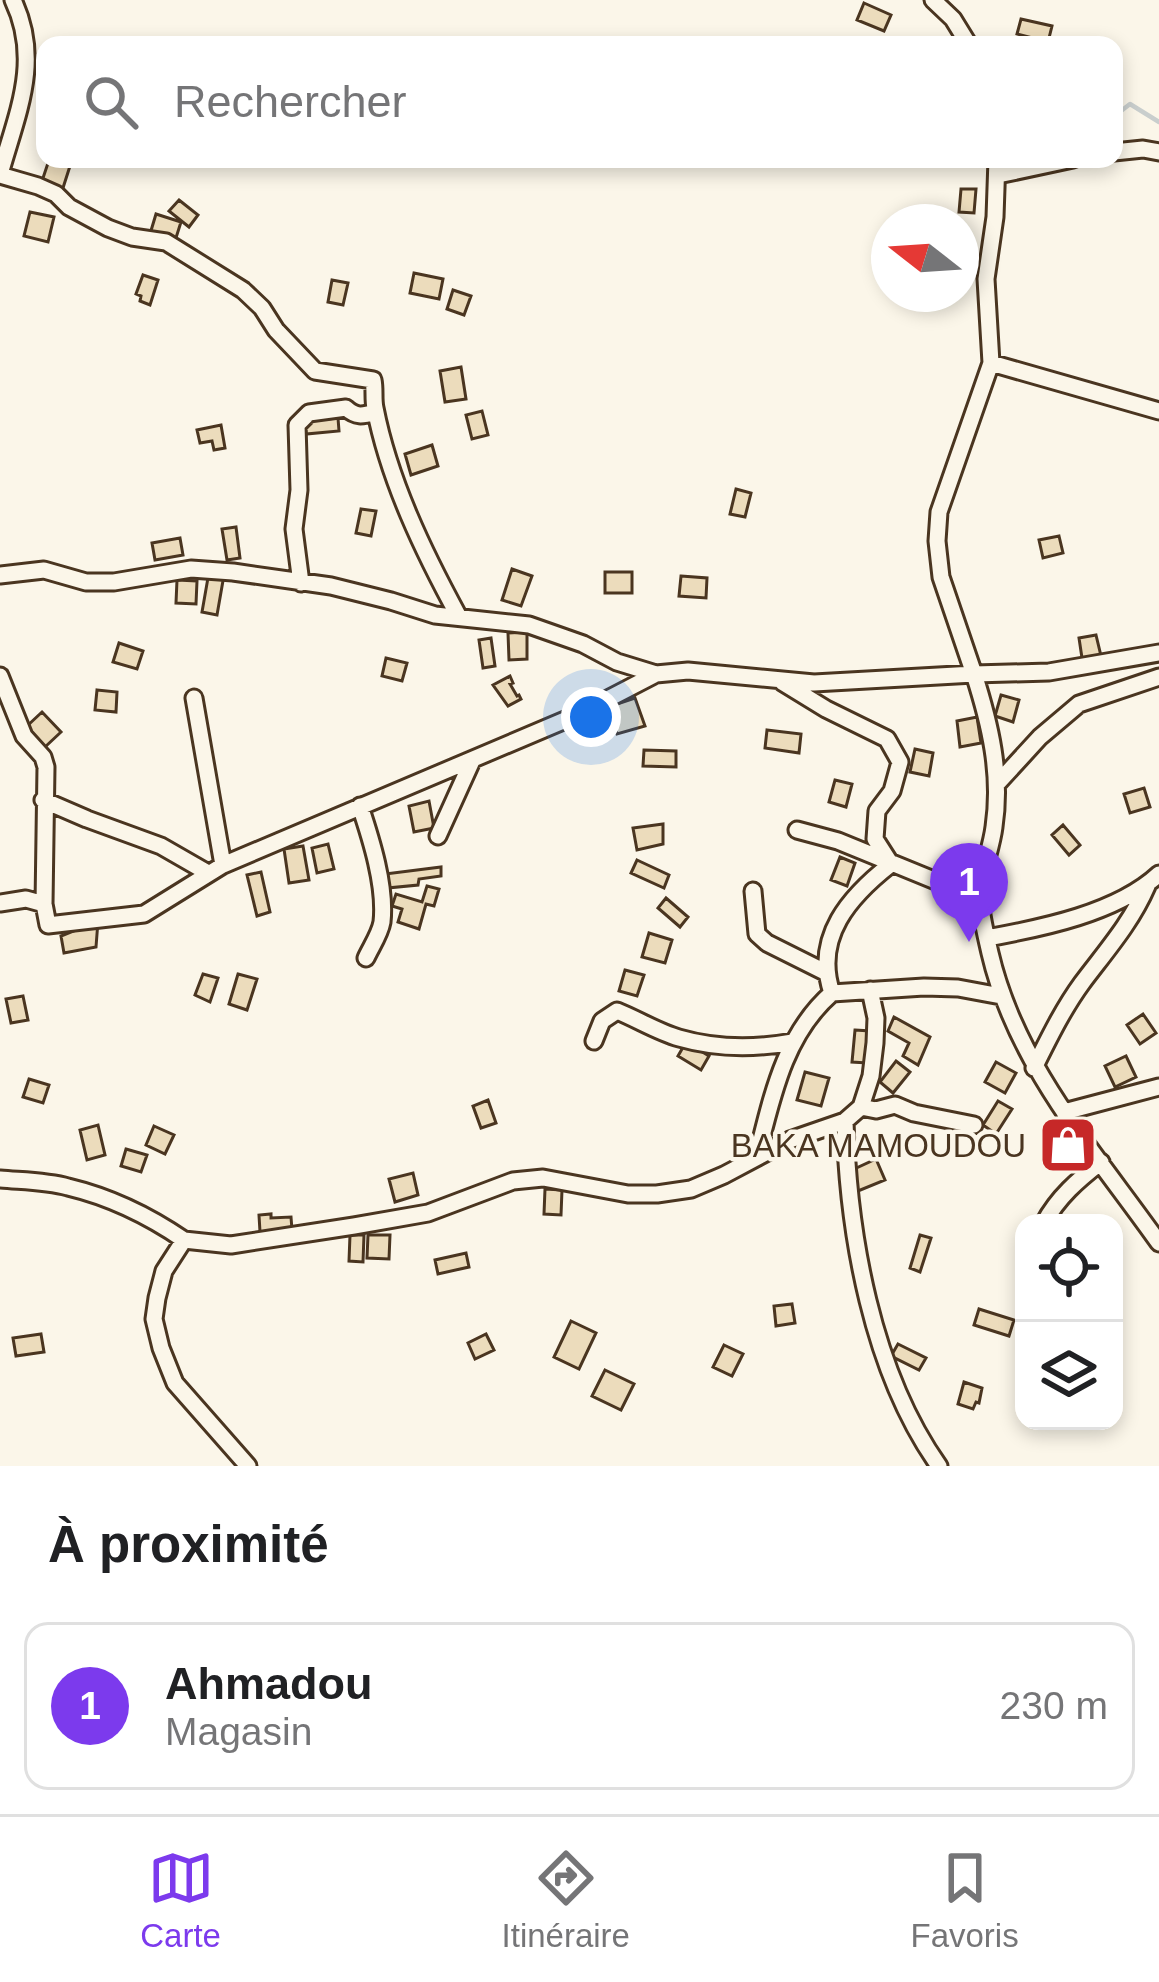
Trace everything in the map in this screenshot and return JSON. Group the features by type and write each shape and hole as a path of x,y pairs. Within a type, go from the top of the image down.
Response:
{"street":[{"path":"13,0 28,43 26,75 0,174 38,185 108,228 166,242 243,290 315,371 373,380 375,412 381,419 405,507 459,617"},
{"path":"933,0 963,36"},
{"path":"1123,151 1159,152"},
{"path":"998,168 986,279 992,363 939,512 937,541 941,577 985,709 997,784 994,830 980,899 1001,996 1034,1068 1159,1243"},
{"path":"992,363 1159,410"},
{"path":"301,583 294,529 299,490 297,425 309,413 346,407 362,416 375,412"},
{"path":"0,575 44,570 86,582 114,582 191,569 233,572 371,596 435,615 529,625 656,674 688,671 814,683 1049,672 1159,653"},
{"path":"0,676 24,736 44,758 48,925 144,914 216,869 577,716 656,674"},
{"path":"997,784 1040,737 1079,704 1159,676"},
{"path":"780,681 887,739 900,762 892,791 877,811 875,839 891,864"},
{"path":"194,698 216,869"},
{"path":"438,836 472,761"},
{"path":"44,800 216,869"},
{"path":"360,806 379,880 382,924 366,958"},
{"path":"797,830 838,841 980,899"},
{"path":"832,993 825,972 833,931 862,886 891,864"},
{"path":"987,938 1067,920 1153,880"},
{"path":"1034,1068 1079,987 1126,927 1153,880"},
{"path":"753,891 758,934 766,943 825,972"},
{"path":"0,903 26,898 44,904"},
{"path":"757,1156 793,1042 809,1016 832,993 958,988 1001,996"},
{"path":"0,1179 64,1186 156,1220 184,1240 231,1245 428,1213 513,1181 543,1178 628,1194 691,1189 790,1140 845,1121 861,1107 875,1043 870,990"},
{"path":"594,1041 602,1021 616,1011 674,1037 718,1047 793,1042"},
{"path":"1064,1112 1159,1087"},
{"path":"861,1107 876,1110 895,1105 974,1124"},
{"path":"845,1121 846,1179 873,1322 917,1433 939,1466"},
{"path":"1049,1214 1072,1185 1101,1162"},
{"path":"184,1240 164,1271 157,1298 154,1318 160,1348 175,1383 248,1466"}],"building":[{"path":"864,3 891,15 884,31 857,20"},
{"path":"1021,19 1052,26 1050,36 1017,34"},
{"path":"46,168 69,168 62,191 41,184"},
{"path":"961,189 976,189 975,204 960,204"},
{"path":"179,200 198,215 189,227 169,211"},
{"path":"30,212 54,217 48,242 24,236"},
{"path":"156,214 181,222 175,241 150,234"},
{"path":"414,273 443,279 439,299 410,293"},
{"path":"143,275 158,280 150,305 136,294"},
{"path":"332,280 348,283 343,305 328,302"},
{"path":"453,290 471,296 464,315 447,309"},
{"path":"461,367 466,399 445,402 440,371"},
{"path":"482,411 488,435 472,439 466,415"},
{"path":"338,418 339,431 306,434 305,421"},
{"path":"221,425 225,448 214,450 212,441 200,443 197,430"},
{"path":"432,445 438,466 411,475 405,454"},
{"path":"736,489 751,493 745,517 730,514"},
{"path":"361,509 376,511 371,536 356,533"},
{"path":"236,527 240,558 227,560 222,529"},
{"path":"1059,536 1063,553 1043,558 1039,540"},
{"path":"180,538 183,555 155,560 152,543"},
{"path":"512,569 532,576 521,606 502,600"},
{"path":"209,572 224,575 217,615 202,612"},
{"path":"605,572 632,572 632,593 605,593"},
{"path":"681,576 707,578 706,598 679,596"},
{"path":"177,580 197,581 196,604 176,603"},
{"path":"527,632 527,659 509,660 508,633"},
{"path":"1096,635 1101,656 1082,658 1079,638"},
{"path":"491,638 495,666 483,668 479,640"},
{"path":"119,643 143,651 137,669 113,662"},
{"path":"386,658 407,663 402,681 382,676"},
{"path":"510,676 521,699 508,706 493,685"},
{"path":"97,690 117,692 116,712 95,710"},
{"path":"1001,695 1019,700 1013,722 995,716"},
{"path":"635,698 645,726 617,734 608,707"},
{"path":"42,712 61,732 45,747 26,727"},
{"path":"977,717 981,743 960,747 957,721"},
{"path":"767,730 801,734 799,753 765,748"},
{"path":"915,749 933,753 929,776 910,772"},
{"path":"644,750 676,751 676,767 643,766"},
{"path":"835,780 852,784 846,807 829,802"},
{"path":"1144,788 1150,807 1130,813 1124,794"},
{"path":"429,801 434,828 414,832 409,806"},
{"path":"663,824 663,844 637,850 633,828"},
{"path":"1063,825 1080,845 1069,855 1052,835"},
{"path":"328,844 334,869 317,873 312,848"},
{"path":"303,846 309,880 289,883 284,849"},
{"path":"840,857 855,863 847,886 831,880"},
{"path":"637,860 669,875 664,888 631,873"},
{"path":"441,867 441,876 419,879 418,885 387,888 385,874"},
{"path":"261,872 270,912 257,916 247,875"},
{"path":"427,886 439,889 434,906 426,904 419,929 398,922 402,909 392,906 396,894 422,902"},
{"path":"666,898 688,917 680,927 658,908"},
{"path":"98,921 96,947 64,953 61,936"},
{"path":"649,933 672,940 665,963 642,957"},
{"path":"625,970 644,975 637,996 619,991"},
{"path":"203,974 218,978 210,1002 195,995"},
{"path":"238,974 257,979 247,1010 229,1004"},
{"path":"23,996 28,1020 11,1023 6,999"},
{"path":"1143,1014 1156,1033 1140,1044 1127,1025"},
{"path":"894,1017 930,1037 918,1065 903,1056 909,1043 888,1031"},
{"path":"855,1030 870,1031 867,1063 852,1062"},
{"path":"686,1042 709,1056 701,1070 678,1056"},
{"path":"1126,1056 1136,1077 1115,1087 1105,1066"},
{"path":"896,1061 910,1072 893,1093 880,1082"},
{"path":"996,1062 1016,1073 1005,1093 985,1082"},
{"path":"805,1072 829,1078 821,1106 797,1100"},
{"path":"29,1079 49,1085 43,1103 23,1097"},
{"path":"488,1100 496,1123 481,1128 473,1106"},
{"path":"998,1101 1012,1109 996,1134 983,1125"},
{"path":"98,1125 105,1155 87,1160 80,1130"},
{"path":"154,1126 174,1135 165,1154 146,1145"},
{"path":"126,1149 147,1155 141,1172 121,1166"},
{"path":"876,1159 885,1180 858,1191 850,1171"},
{"path":"413,1173 418,1195 395,1202 389,1179"},
{"path":"545,1189 562,1190 561,1215 544,1214"},
{"path":"271,1214 271,1218 291,1217 292,1230 260,1232 259,1215"},
{"path":"350,1235 364,1235 363,1262 349,1261"},
{"path":"368,1235 390,1235 389,1259 367,1258"},
{"path":"920,1235 931,1238 920,1272 910,1268"},
{"path":"466,1253 469,1267 438,1274 435,1260"},
{"path":"792,1304 795,1323 776,1326 774,1306"},
{"path":"979,1309 1014,1320 1009,1336 974,1325"},
{"path":"571,1321 596,1333 579,1369 554,1357"},
{"path":"41,1334 44,1352 16,1356 13,1338"},
{"path":"486,1334 494,1350 475,1359 468,1343"},
{"path":"898,1344 926,1358 919,1370 891,1356"},
{"path":"724,1345 743,1354 732,1376 713,1367"},
{"path":"605,1370 634,1384 621,1410 592,1396"},
{"path":"964,1382 982,1388 973,1409 958,1404"}],"waterway":[{"path":"1123,109 1130,104 1159,122"}],"place":[{"name":"Ahmadou","path":"969,942"},
{"name":"BAKA MAMOUDOU","path":"1068,1145"}]}
